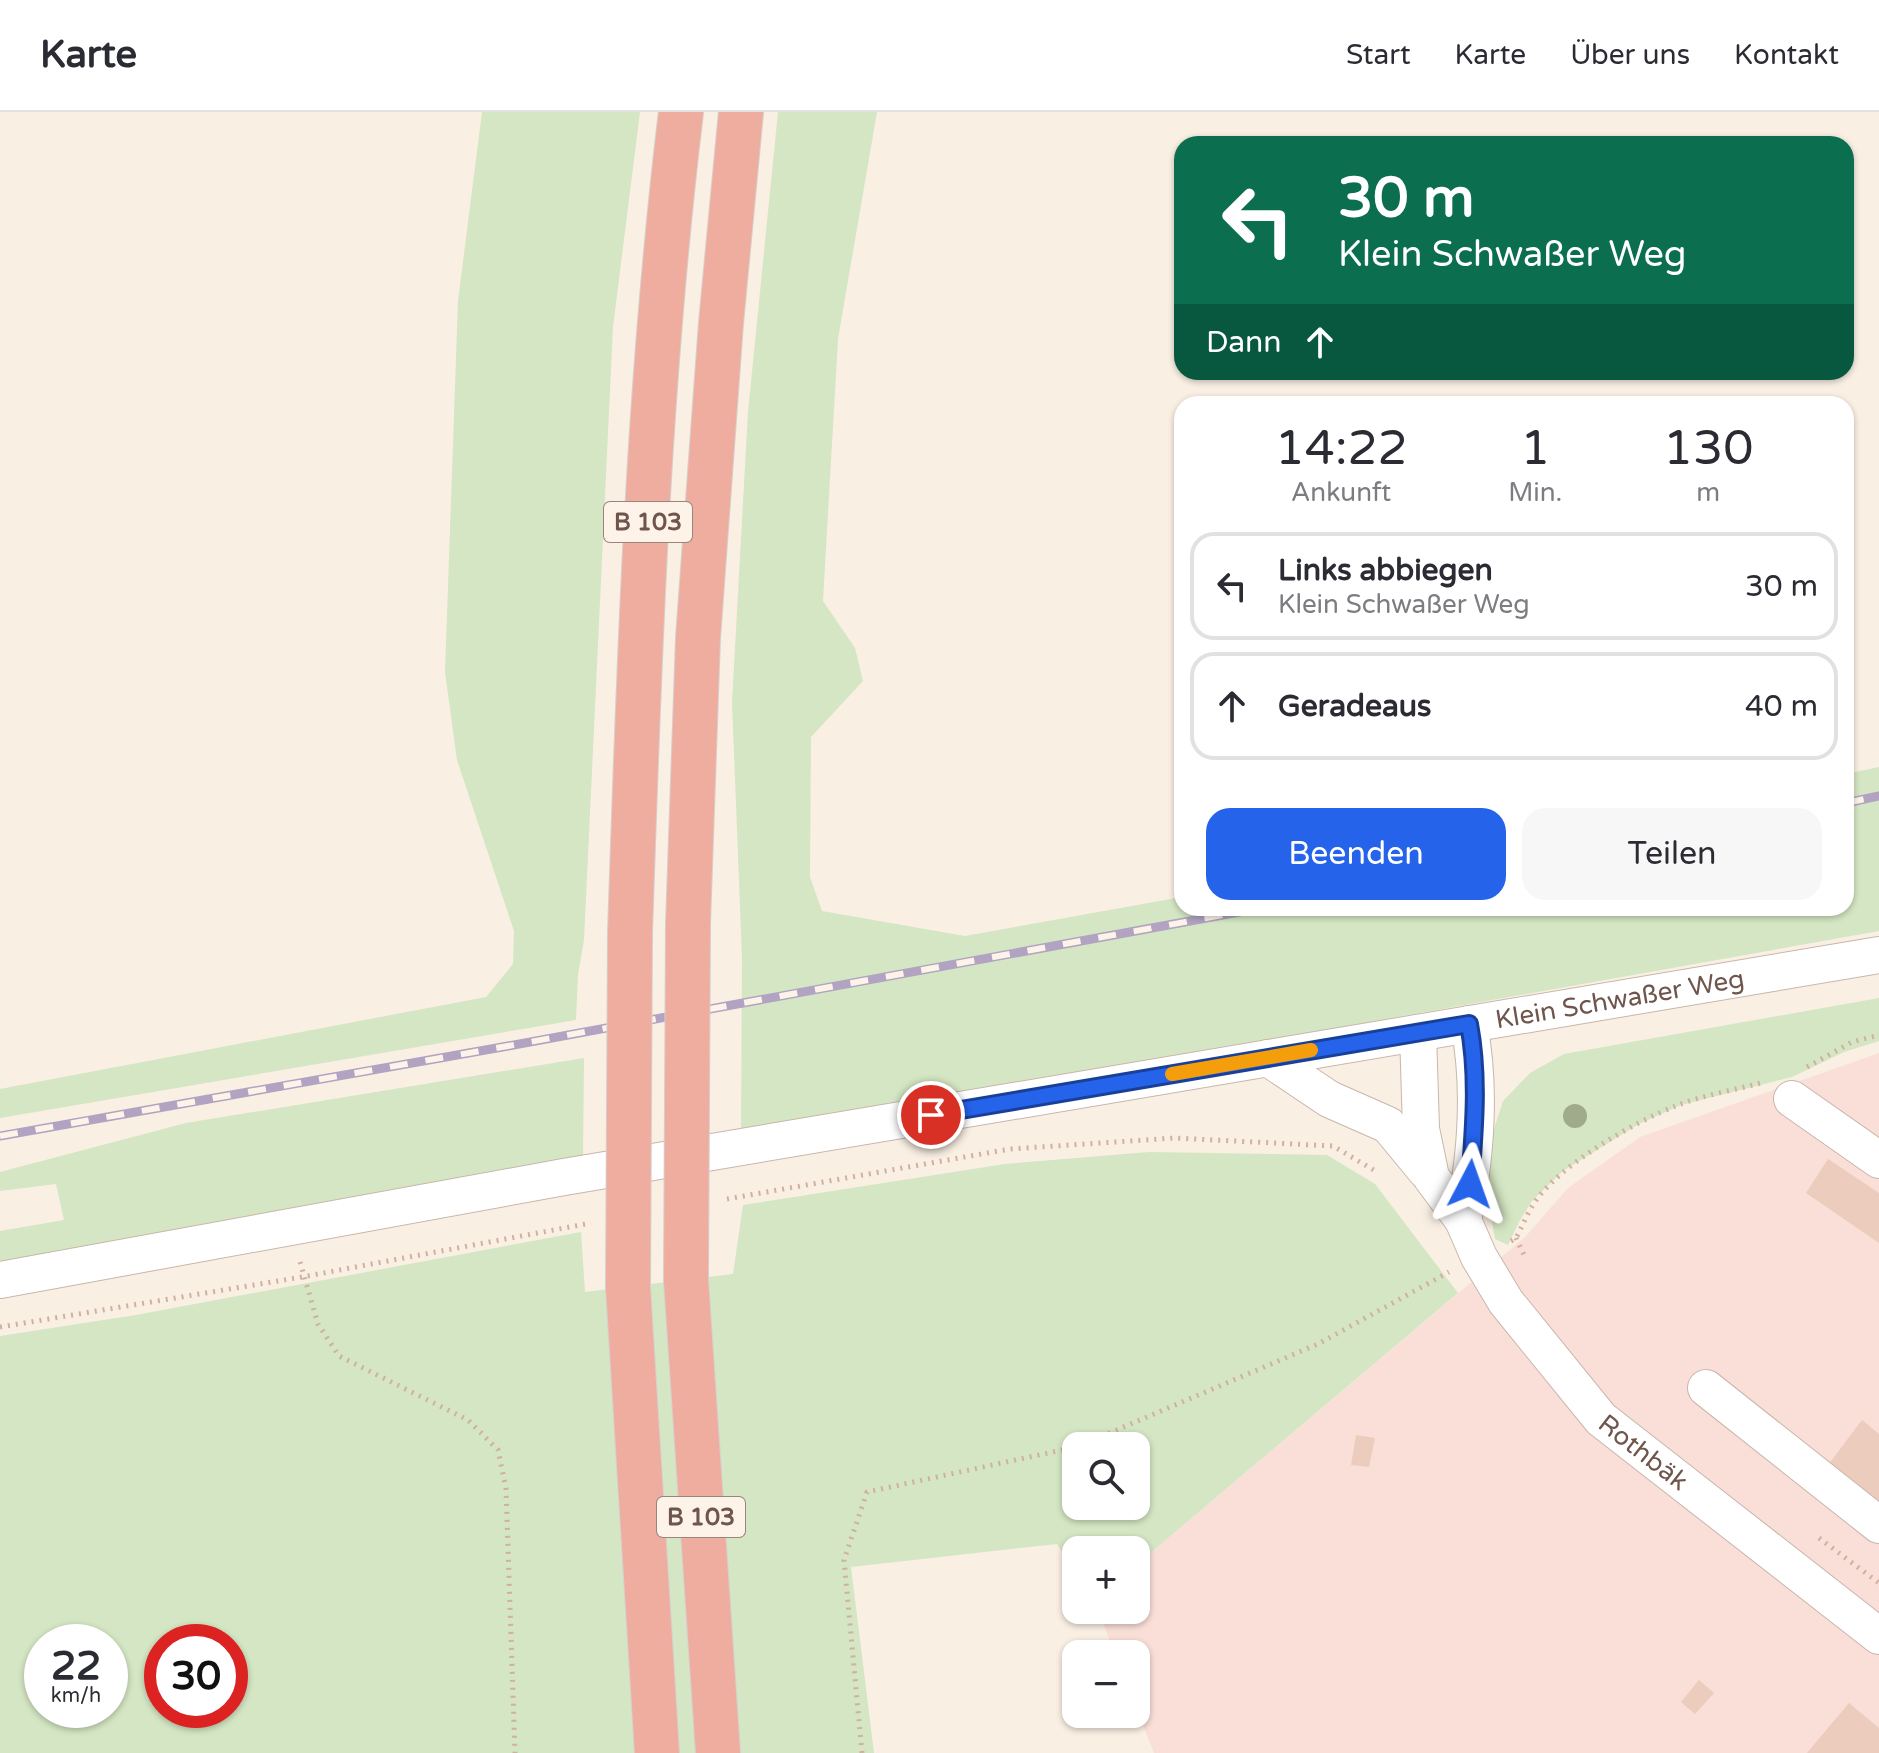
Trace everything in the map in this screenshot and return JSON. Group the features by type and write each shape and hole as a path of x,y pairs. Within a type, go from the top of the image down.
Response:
{"highway":[{"name":"B 103","path":"657,1753 628,1287 630,933 639,655 671,194 681,112"},
{"name":"B 103","path":"718,1753 686,1280 688,924 699,622 721,323 741,112"}],"street":[{"name":"Klein Schwaßer Weg","path":"0,1280 293,1225 1879,955"},
{"path":"1463,1220 1470,1184 1475,1114 1475,1056 1469,1024"},
{"name":"Rothbäk","path":"1418,1033 1421,1129 1431,1177"},
{"name":"Rothbäk","path":"1268,1058 1329,1099 1388,1125 1463,1220 1479,1257 1506,1302 1601,1419 1879,1636"},
{"path":"1787,1083 1879,1160"},
{"path":"1706,1388 1782,1468 1879,1525"}],"path":[{"path":"1529,1266 1516,1238 1534,1203 1561,1175 1598,1147 1640,1122 1680,1104 1787,1083 1852,1042 1879,1035"},
{"path":"720,1200 1010,1149 1175,1138 1333,1146 1384,1177"},
{"path":"0,1327 302,1277 599,1221"},
{"path":"293,1225 302,1277 318,1324 339,1356 468,1420 498,1450 506,1488 515,1753"},
{"path":"1113,1432 1318,1344 1453,1270 1444,1259"},
{"path":"862,1753 844,1560 867,1492 1062,1450"},
{"path":"1807,1530 1879,1583"}],"shaded area":[{"path":"1879,1053 1879,1753 1154,1753 1144,1728 1150,1728 1150,1640 1110,1640 1104,1624 1150,1624 1150,1553 1525,1237 1568,1188 1640,1137"}],"green space":[{"path":"482,112 640,112 613,327 584,940 578,974 576,1020 0,1118 0,1089 486,997 513,964 514,931 457,760 445,672 458,301"},
{"path":"778,112 877,112 838,339 823,601 855,648 863,681 811,737 810,877 822,911 965,936 1174,898 1174,916 1854,916 1854,772 1879,767 1879,931 1207,1051 741,1130 742,958 732,702 748,412"},
{"path":"1879,998 1879,1041 1844,1052 1792,1077 1681,1105 1639,1124 1563,1171 1532,1201 1508,1245 1495,1239 1482,1166 1503,1101 1530,1073 1564,1054"},
{"path":"584,1058 583,1156 0,1262 0,1231 64,1220 56,1184 0,1191 0,1172 186,1123"},
{"path":"1149,1152 1327,1155 1375,1184 1458,1293 1150,1553 1150,1536 1062,1536 1062,1552 1057,1544 851,1567 874,1753 0,1753 0,1336 136,1315 581,1232 585,1292 733,1274 743,1205 1005,1164"}],"building":[{"path":"1828,1159 1879,1193 1879,1243 1806,1193"},
{"path":"1862,1420 1879,1434 1879,1504 1828,1465"},
{"path":"1356,1435 1375,1438 1369,1467 1351,1465"},
{"path":"1699,1680 1714,1693 1695,1714 1681,1702"},
{"path":"1849,1703 1879,1728 1879,1753 1807,1753"}],"railway":[{"path":"1854,801 1879,796"},
{"path":"0,1136 1217,916"}],"slow traffic":[{"path":"1172,1074 1311,1050"}],"route":[{"path":"931,1115 1469,1024 1475,1056 1470,1184"}]}
